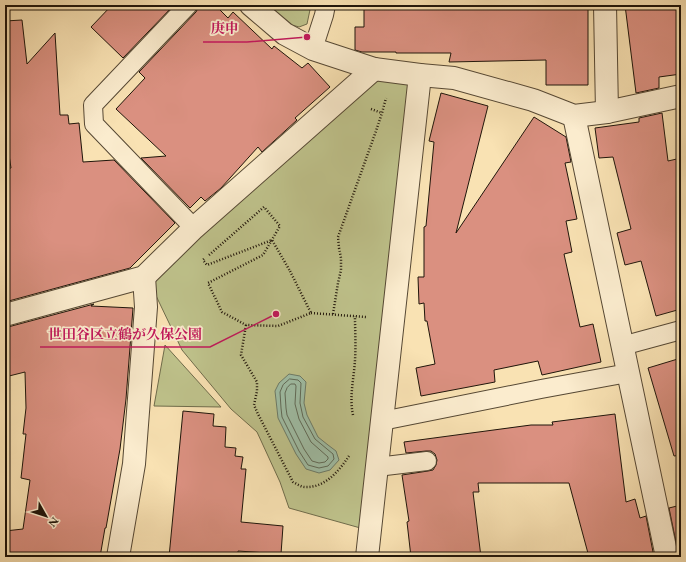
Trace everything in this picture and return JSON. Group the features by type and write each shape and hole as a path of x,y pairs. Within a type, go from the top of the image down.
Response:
{"street":[{"path":"251,5 285,34 313,49 374,69 454,78 533,100 574,116 607,112 681,96"},
{"path":"605,5 607,112"},
{"path":"5,315 144,277 194,228 374,69"},
{"path":"367,557 420,75"},
{"path":"574,116 667,557"},
{"path":"118,557 134,464 146,307 144,277"}],"lane":[{"path":"188,5 93,105 94,124 194,228"},
{"path":"313,49 326,5"},
{"path":"622,346 681,330"},
{"path":"382,422 534,390 628,373"},
{"path":"378,467 427,461"}],"path":[{"path":"333,314 342,258 338,237 376,132 386,95"},
{"path":"272,240 206,265 203,260 264,207 280,226 272,240 263,255 208,283 222,312 246,325 278,326 311,313 393,319"},
{"path":"272,240 290,271 311,313"},
{"path":"353,416 352,394 355,358 355,316"},
{"path":"246,325 241,355 257,382 254,405 293,482 304,487 317,486 328,480 343,465 350,454"}],"shaded area":[{"path":"266,5 311,5 307,24 299,27 289,24"},
{"path":"373,80 413,82 364,529 289,508 280,482 257,432 231,409 182,350 148,279"},
{"path":"165,345 221,407 154,406"}],"water":[{"path":"289,374 300,376 306,382 304,403 307,415 318,437 336,451 339,460 330,470 319,473 306,469 296,454 278,418 275,391 279,383"}],"building":[{"path":"112,5 174,5 123,58 91,27"},
{"path":"198,5 215,5 228,18 233,12 272,49 274,46 302,68 308,63 330,87 295,118 297,120 262,152 258,147 221,188 205,201 201,197 190,208 141,158 166,156 116,109 145,78 139,72 196,12"},
{"path":"396,5 456,5 456,7 522,8 522,5 588,5 588,85 546,85 546,60 449,62 451,53 362,52 355,50 355,27 364,27 364,9 396,8"},
{"path":"625,5 681,5 681,74 659,77 659,88 636,93"},
{"path":"22,20 27,64 55,33 60,115 68,115 69,124 79,123 83,162 114,160 175,223 130,268 5,302 5,169 11,168 5,129 5,21"},
{"path":"441,93 488,106 456,233 534,117 566,137 571,162 565,163 577,219 566,221 572,252 564,254 580,327 593,324 601,362 542,375 538,361 494,370 495,382 421,396 416,368 435,364 427,321 425,321 424,303 419,304 418,277 424,277 424,227 426,226 434,142 429,141"},
{"path":"662,113 668,161 681,158 681,309 656,316 641,261 625,265 617,233 631,229 613,157 599,158 595,128 639,122 639,118"},
{"path":"94,304 91,306 133,308 126,399 120,449 100,557 5,557 5,531 23,529 30,480 21,478 26,434 23,434 26,408 25,372 5,377 5,327"},
{"path":"681,358 681,455 674,456 648,368"},
{"path":"183,411 214,414 213,426 226,427 225,447 236,448 235,456 243,457 241,469 246,469 241,522 283,526 281,554 238,551 238,557 169,557"},
{"path":"615,414 626,502 635,499 640,518 646,516 654,557 589,557 569,483 478,483 479,492 473,492 481,557 411,557 407,522 409,521 402,475 433,470 437,460 435,454 431,451 406,453 404,442 531,425 553,425 552,422"},
{"path":"681,505 681,557 679,557 669,508"}],"place":[{"name":"庚申","path":"307,37"},
{"name":"世田谷区立鶴が久保公園","path":"276,314"}]}
